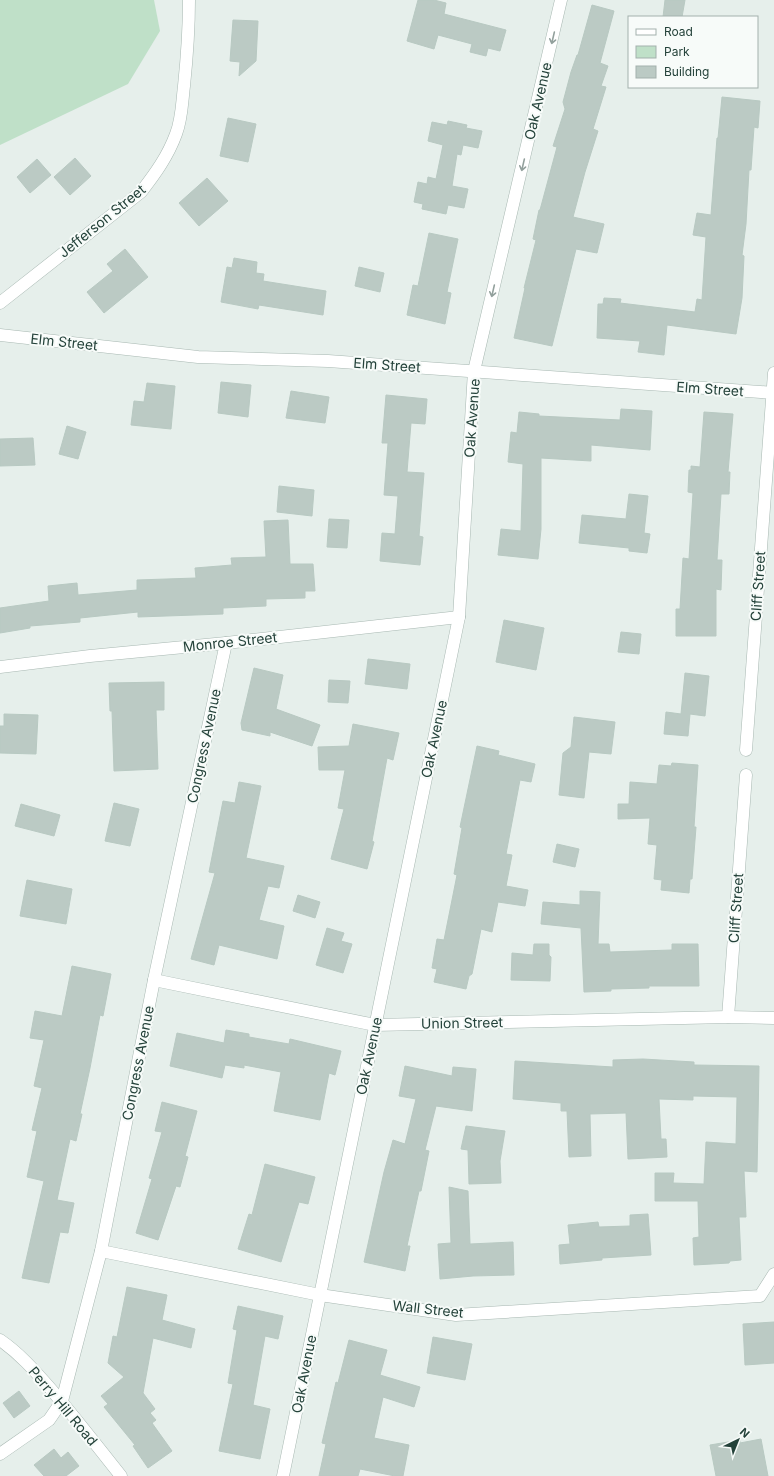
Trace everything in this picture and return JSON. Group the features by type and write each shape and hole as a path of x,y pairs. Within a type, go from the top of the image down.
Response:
{"street":[{"name":"Jefferson Street","path":"0,303 142,192 156,174 168,153 176,133 182,110 189,33 189,0"},
{"name":"Oak Avenue","path":"283,1476 459,617 474,371 562,0"},
{"name":"Elm Street","path":"0,335 198,357 328,361 773,393"},
{"name":"Cliff Street","path":"746,750 774,373"},
{"name":"Monroe Street","path":"0,667 459,617"},
{"name":"Congress Avenue","path":"0,1454 49,1420 62,1401 100,1250 154,980 226,643"},
{"name":"Cliff Street","path":"728,1017 746,775"},
{"name":"Union Street","path":"154,980 375,1025 728,1017 774,1018"},
{"name":"Wall Street","path":"100,1250 320,1296 456,1315 760,1296 774,1274"},
{"name":"Perry Hill Road","path":"0,1340 33,1368 62,1401 121,1476"}],"green space":[{"path":"0,0 154,0 160,31 128,84 0,145"}],"building":[{"path":"418,0 434,0 446,3 444,14 506,30 500,51 488,48 486,56 470,52 472,44 438,35 434,49 407,41"},
{"path":"665,0 685,0 682,16 663,16"},
{"path":"592,5 614,11 600,63 608,66 601,86 606,87 593,129 598,131 573,217 604,224 597,253 576,249 552,346 514,338 536,240 533,239 539,210 557,147 553,146 565,109 563,102"},
{"path":"233,20 258,21 256,61 239,76 240,62 230,61"},
{"path":"722,97 760,101 758,128 754,127 751,170 749,170 746,224 742,255 744,256 742,298 736,334 667,325 664,355 638,352 640,341 597,338 598,304 603,304 604,298 621,299 620,303 695,312 697,299 702,300 706,237 693,235 697,213 711,215"},
{"path":"228,118 256,124 248,162 220,156"},
{"path":"448,121 467,125 466,128 482,131 478,148 463,145 461,155 457,154 452,186 468,189 464,208 448,205 446,214 422,209 423,204 414,202 418,182 427,184 428,177 436,179 443,145 428,141 432,122 447,125"},
{"path":"75,158 91,176 70,195 54,177"},
{"path":"37,159 51,175 30,193 17,177"},
{"path":"207,178 228,201 199,226 179,203"},
{"path":"429,233 458,239 447,292 451,293 445,324 407,315 413,285 418,286"},
{"path":"125,249 148,277 104,313 87,292 113,271 107,264"},
{"path":"234,258 257,262 256,273 264,274 263,281 326,291 323,315 259,305 258,309 221,302 227,267 232,268"},
{"path":"359,267 384,273 380,292 355,286"},
{"path":"221,382 251,385 248,417 218,413"},
{"path":"147,383 175,386 171,429 131,425 134,401 144,402"},
{"path":"291,391 329,397 325,423 286,418"},
{"path":"386,395 427,399 425,424 411,423 407,472 424,473 419,536 423,537 420,565 380,561 382,533 395,534 398,496 384,495 388,443 382,443"},
{"path":"621,409 652,411 650,450 591,445 591,461 541,458 541,529 538,559 498,555 501,529 521,531 523,464 508,462 511,432 517,433 519,412 539,414 539,416 620,420"},
{"path":"704,412 733,414 728,472 730,472 729,494 721,494 717,560 722,560 721,590 716,589 716,636 676,636 676,609 680,609 683,558 689,559 693,493 688,492 689,470 691,470 691,466 700,467"},
{"path":"67,426 86,432 78,459 59,454"},
{"path":"33,438 35,465 0,466 0,439"},
{"path":"279,486 314,490 312,516 277,512"},
{"path":"629,494 648,496 644,533 650,534 647,553 629,551 629,548 579,543 582,515 626,519"},
{"path":"329,519 349,520 347,548 327,547"},
{"path":"288,520 290,564 313,564 315,591 305,591 305,598 266,599 266,606 223,608 223,614 138,617 138,612 80,618 80,622 30,626 30,628 0,633 0,608 49,601 48,586 77,583 78,595 137,590 137,580 196,578 195,568 232,565 231,558 266,557 264,521"},
{"path":"504,620 544,628 536,670 496,662"},
{"path":"621,632 641,634 639,654 618,652"},
{"path":"368,659 410,664 407,689 365,684"},
{"path":"254,668 283,675 276,709 320,725 312,746 270,732 270,736 242,730 241,723"},
{"path":"685,673 709,676 705,716 690,714 688,736 664,734 666,712 681,714"},
{"path":"329,680 350,681 348,703 328,702"},
{"path":"164,682 164,710 156,710 158,769 114,771 112,711 110,711 109,683"},
{"path":"4,714 38,715 36,754 0,753 0,726 4,726"},
{"path":"574,717 615,722 611,754 589,752 584,798 559,795 563,753 571,747"},
{"path":"353,724 399,733 393,760 387,758 372,841 374,842 367,869 331,859 344,809 338,808 345,770 319,770 318,747 349,746"},
{"path":"477,746 499,751 498,755 535,764 531,782 520,780 506,854 512,855 506,886 528,890 525,906 498,902 492,932 481,929 472,974 469,976 466,989 434,982 437,969 432,968 437,939 444,940 457,875 454,874 462,828 460,827"},
{"path":"672,763 698,765 694,827 696,827 692,879 690,879 689,893 661,890 662,880 654,879 657,845 648,844 650,818 618,819 618,804 629,804 630,782 657,784 659,765 671,766"},
{"path":"239,782 261,786 246,858 284,866 279,888 268,886 259,920 284,926 277,959 219,945 214,965 191,959 215,873 209,872 223,801 235,803"},
{"path":"114,803 139,809 130,846 105,841"},
{"path":"21,804 60,815 54,836 15,826"},
{"path":"557,844 579,849 575,867 553,862"},
{"path":"27,880 72,889 66,924 20,916"},
{"path":"580,891 600,892 598,944 609,944 610,952 672,950 672,944 698,944 699,986 649,986 649,988 611,989 611,991 584,992 581,928 541,924 543,902 580,905"},
{"path":"298,895 320,902 315,918 293,911"},
{"path":"327,928 344,933 341,941 352,944 343,973 316,965"},
{"path":"534,944 549,944 549,955 551,957 550,981 511,980 512,953 533,955"},
{"path":"72,966 111,974 103,1016 100,1015 76,1141 70,1139 57,1200 74,1203 68,1233 60,1232 49,1283 22,1278 44,1181 27,1177 37,1131 32,1130 42,1088 34,1086 44,1040 30,1038 35,1011 62,1016"},
{"path":"226,1030 249,1034 249,1037 289,1044 290,1039 341,1051 335,1075 329,1073 320,1120 274,1111 281,1072 244,1065 244,1068 225,1065 222,1078 170,1066 177,1033 224,1043"},
{"path":"643,1059 694,1062 694,1065 759,1066 757,1172 744,1171 746,1217 739,1217 741,1260 730,1261 729,1263 694,1265 693,1238 699,1237 698,1201 655,1201 655,1173 674,1173 673,1183 704,1184 706,1142 736,1144 737,1097 693,1096 693,1100 659,1099 661,1139 666,1139 667,1157 628,1159 626,1113 590,1114 591,1156 569,1157 567,1111 561,1111 561,1103 513,1099 515,1061 613,1067 613,1060"},
{"path":"405,1066 452,1076 453,1067 476,1069 472,1111 436,1106 425,1150 429,1151 421,1191 419,1191 407,1246 410,1246 405,1271 364,1262 384,1172 393,1140 405,1144 416,1099 399,1096"},
{"path":"162,1102 197,1111 185,1156 188,1157 180,1187 176,1186 158,1240 136,1233 152,1179 149,1178 162,1132 155,1131"},
{"path":"466,1126 505,1131 500,1161 501,1183 469,1184 468,1150 461,1149"},
{"path":"265,1164 315,1177 308,1204 299,1202 281,1262 238,1249 249,1214 252,1215"},
{"path":"449,1187 468,1191 470,1244 513,1242 514,1275 473,1276 440,1279 438,1244 451,1243"},
{"path":"648,1214 651,1255 602,1258 602,1260 560,1264 559,1245 570,1244 568,1225 598,1222 599,1227 630,1226 630,1215"},
{"path":"127,1287 167,1295 162,1320 195,1329 191,1348 153,1338 143,1393 155,1409 150,1413 156,1420 152,1423 172,1451 148,1468 133,1446 135,1445 104,1407 108,1404 101,1396 124,1377 108,1363 113,1336 117,1337"},
{"path":"238,1306 283,1316 278,1339 265,1336 253,1405 270,1409 260,1459 219,1451 233,1384 228,1383 237,1330 233,1329"},
{"path":"774,1322 774,1363 745,1365 743,1324"},
{"path":"433,1337 472,1344 465,1380 427,1373"},
{"path":"349,1340 387,1350 380,1375 420,1387 414,1407 383,1397 374,1438 409,1445 403,1476 395,1476 360,1469 358,1476 319,1476 326,1444 322,1443 336,1382 338,1383"},
{"path":"19,1391 30,1406 14,1418 3,1403"},
{"path":"761,1439 768,1476 716,1476 710,1445 740,1440 740,1443"},
{"path":"54,1449 61,1458 68,1452 79,1466 66,1476 44,1476 34,1465"}]}
